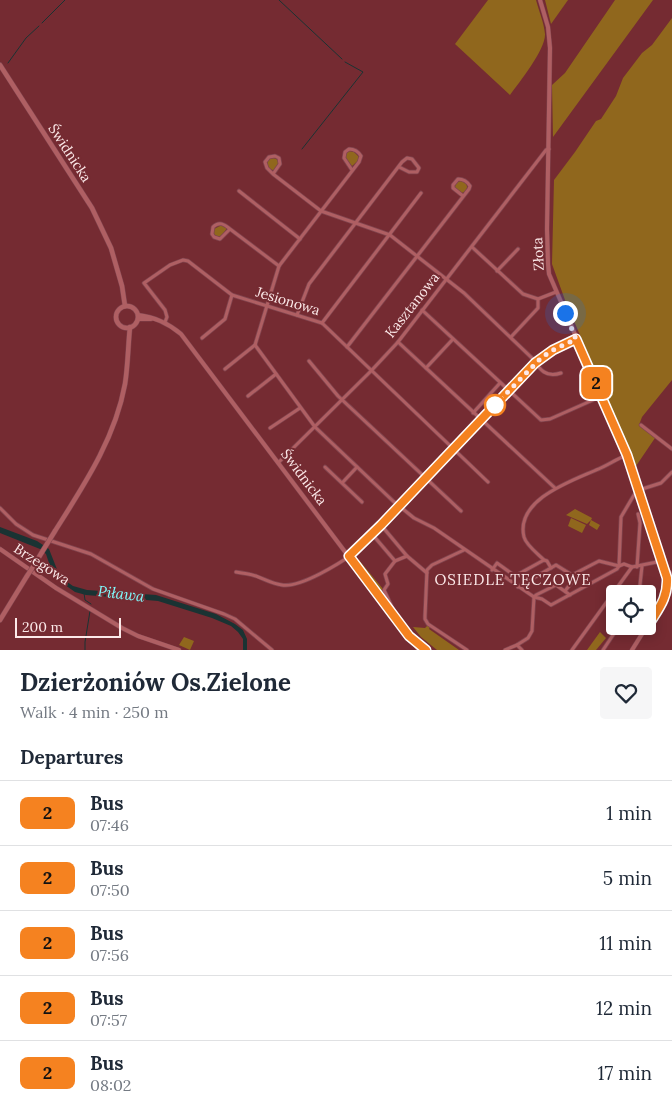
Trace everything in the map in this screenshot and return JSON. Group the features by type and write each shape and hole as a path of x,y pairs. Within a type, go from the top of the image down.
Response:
{"main road":[{"name":"Świdnicka","path":"1,69 92,208 111,248 127,306"},
{"path":"0,620 98,462 109,437 125,385 128,327 138,317 134,308 127,306 119,309 116,316 119,324 128,327"}],"street":[{"name":"Złota","path":"540,0 548,27 549,40 548,264 556,292 627,455 662,561 667,582 664,600"},
{"path":"225,369 255,345 279,266 359,162 361,156 356,151 349,149 345,152 344,158 352,170"},
{"name":"Kasztanowa","path":"279,462 343,400 398,342 538,160 549,149"},
{"path":"273,174 280,164 279,158 275,156 265,162 267,168 273,174 321,211 390,235 447,279 548,375 552,376 561,373"},
{"path":"297,315 309,284 399,167 405,160 410,158 414,160 418,168 417,172 412,173 399,167"},
{"path":"538,160 549,161"},
{"path":"347,347 418,256 463,196 470,186 465,180 458,179 453,184 453,188 463,196"},
{"path":"238,192 300,239"},
{"path":"322,323 422,193"},
{"path":"230,229 220,239 212,234 213,227 218,223 222,223 230,229 279,266"},
{"path":"472,247 523,294 538,299 556,292"},
{"path":"497,271 518,249"},
{"name":"Jesionowa","path":"165,322 167,317 165,310 144,283 170,265 183,260 192,264 232,295 322,323 488,482"},
{"path":"202,338 225,319 232,295"},
{"path":"510,337 538,308 538,299"},
{"path":"422,310 541,420 550,419 593,400"},
{"name":"Świdnicka","path":"138,317 165,322 181,334 419,650"},
{"path":"426,368 453,339"},
{"path":"236,572 288,586 320,573 349,556 381,525 535,363 553,350 576,339"},
{"path":"398,342 555,488"},
{"path":"255,345 315,427 399,506 534,597 551,605 624,564 637,567 662,561"},
{"path":"308,361 343,400 461,512"},
{"path":"248,396 276,374"},
{"path":"473,412 500,383"},
{"path":"270,428 300,408"},
{"path":"641,425 672,449"},
{"path":"551,568 547,561 524,539 523,521 528,513 555,488 627,455"},
{"path":"325,467 362,502"},
{"path":"343,482 357,468"},
{"path":"619,566 620,523 623,514 639,490 660,483 672,472"},
{"path":"0,508 28,533 87,552 153,589 231,617 272,650"},
{"path":"637,567 640,523 638,514"},
{"path":"381,525 407,556 427,573"},
{"path":"372,534 395,561"},
{"name":"Brzegowa","path":"0,549 56,588 122,628 138,636 179,650"},
{"path":"464,550 432,564 427,570 425,619 428,624 467,650"},
{"path":"398,621 384,590 388,584 385,574 395,561 407,556"},
{"path":"492,570 497,563 515,576 544,560"},
{"path":"572,575 599,561 619,566"},
{"name":"Złota","path":"662,561 672,575"},
{"path":"518,587 556,565 572,575"},
{"path":"640,585 642,566"},
{"path":"572,650 632,567"},
{"path":"565,591 572,582 572,575"},
{"path":"672,575 668,577 667,582 672,588"},
{"path":"534,597 556,584 570,595"},
{"name":"Złota","path":"656,612 672,588"},
{"path":"505,650 528,638 532,631 534,597"},
{"path":"603,650 613,635"},
{"name":"Złota","path":"632,650 641,635"},
{"path":"409,636 426,650"},
{"path":"517,645 522,650"}],"shaded area":[{"path":"488,0 536,0 544,26 545,34 541,48 531,66 510,95 455,44"},
{"path":"545,0 568,0 551,24"},
{"path":"615,0 653,0 553,137 552,85 565,73"},
{"path":"672,18 672,380 642,417 639,425 655,438 636,466 565,300 552,264 554,180 596,121 601,119 616,96 623,78 642,53 652,45"},
{"path":"349,151 354,152 359,157 359,160 352,166 346,159 346,154"},
{"path":"273,158 279,164 273,170 267,164"},
{"path":"459,181 463,181 467,187 463,193 459,193 455,189 455,185"},
{"path":"222,225 227,228 221,237 216,236 214,229"},
{"path":"575,509 592,518 591,520 587,524 566,515"},
{"path":"571,518 586,525 582,533 568,526"},
{"path":"591,520 600,525 597,530 589,525"},
{"path":"359,560 383,589 392,610 357,561"},
{"path":"428,625 429,629 459,650 437,650 421,637 413,627 425,628"},
{"path":"600,632 606,638 596,650 587,650"},
{"path":"184,637 194,641 190,650 179,645"}],"water":[{"name":"Piława","path":"0,527 37,541 49,549 60,577 73,586 87,590 156,595 216,614 243,630 247,639 247,650 243,650 243,639 238,632 231,626 212,618 158,601 86,595 75,592 58,580 51,569 46,554 40,549 0,533"}],"waterway":[{"path":"42,23 65,0"},
{"path":"279,0 342,59"},
{"path":"8,63 26,38 39,26"},
{"path":"302,149 363,72 345,62"},
{"name":"Piława","path":"84,593 85,600 91,604"},
{"path":"85,650 90,611"}],"bus line":[{"name":"2","path":"426,650 409,636 349,556 356,552 535,363 553,350 576,339 627,455 667,578 668,586 664,600 656,613"}],"district":[{"name":"OSIEDLE TĘCZOWE","path":"513,580"}],"route":[{"path":"495,405 542,357 576,339 565,313"}]}
